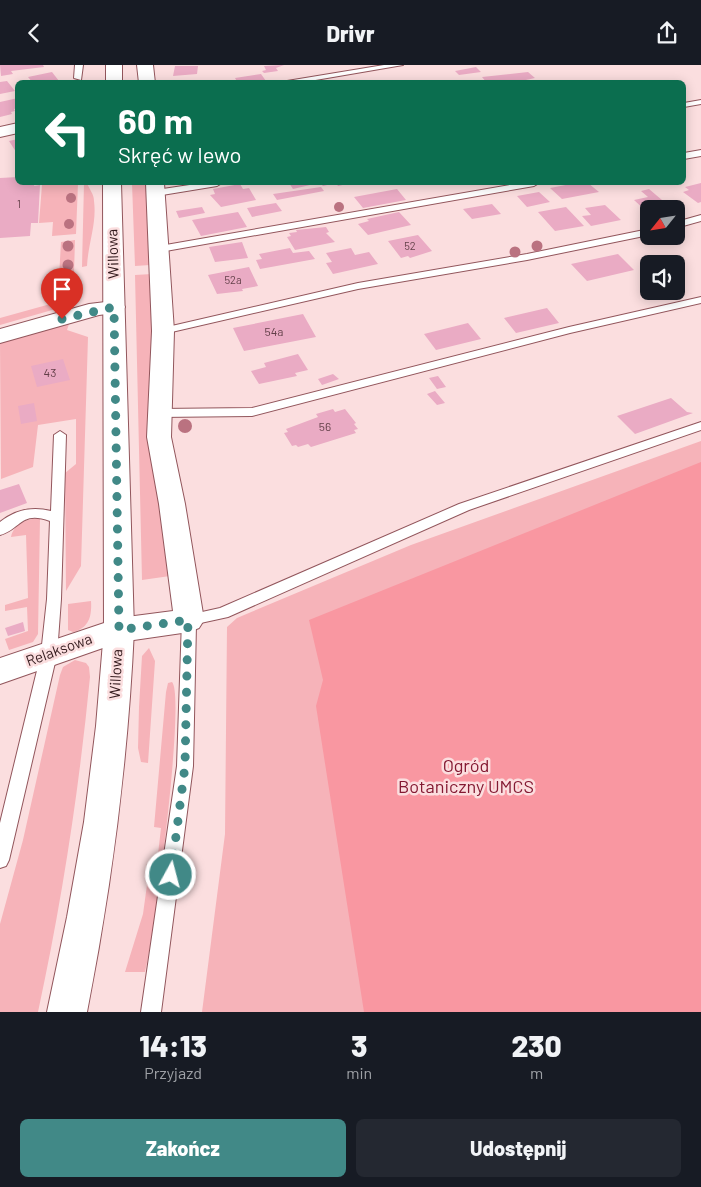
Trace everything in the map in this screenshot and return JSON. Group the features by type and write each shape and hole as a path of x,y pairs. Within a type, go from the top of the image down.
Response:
{"street":[{"path":"114,65 114,80"},
{"path":"145,65 147,80"},
{"path":"0,132 15,129"},
{"name":"Willowa","path":"67,1012 99,838 112,742 119,630 112,185"},
{"path":"155,188 160,249 163,331 163,376 159,413 159,437 172,504 188,620"},
{"path":"0,336 97,309 114,307"},
{"name":"Relaksowa","path":"0,671 119,630 188,620"}],"lane":[{"path":"78,78 79,65"},
{"path":"299,80 399,65"},
{"path":"686,105 701,102"},
{"path":"686,156 701,153"},
{"path":"155,188 192,185"},
{"path":"160,249 523,185"},
{"path":"685,222 701,218"},
{"path":"163,331 358,286 527,257 640,234"},
{"path":"159,413 216,414 252,411 569,330 701,300"},
{"path":"151,1012 185,766 188,620 223,613 464,507 701,426"},
{"path":"0,860 49,654 54,599 60,435"},
{"path":"0,530 9,521 32,512 44,513 56,518"}],"green space":[{"path":"42,185 78,185 76,234 52,236 53,222 39,223"},
{"path":"84,185 88,185 94,198 95,209 87,266 82,267"},
{"path":"132,185 147,185 150,265 135,266"},
{"path":"75,240 73,304 0,325 0,318 54,303 54,295 58,295 61,242"},
{"path":"152,274 170,576 142,580 135,275"},
{"path":"69,324 67,330 88,337 81,566 66,591 65,473 76,464 76,419 38,425 33,467 1,479 0,342"},
{"name":"Ogród Botaniczny UMCS","path":"701,441 701,1012 202,1012 225,834 227,627 237,618 411,545"},
{"name":"Ogród Botaniczny UMCS","path":"701,462 701,1012 364,1012 316,706 323,680 309,620"},
{"path":"40,518 38,634 33,642 9,650 5,639 28,631 27,607 5,611 5,605 28,598 26,535 11,537 18,525 30,519"},
{"path":"91,601 90,616 83,628 73,632 68,630 68,604"},
{"path":"149,648 155,661 148,763 141,762 138,748 142,656"},
{"path":"75,660 86,663 89,667 90,677 75,803 47,970 38,1012 0,1012 0,924 23,840 60,675 63,667"},
{"path":"172,682 175,697 175,729 172,772 155,916 145,972 125,972 143,914 150,863 157,863 161,828 154,827 166,692 168,683"}],"building":[{"path":"0,65 43,65 44,67 11,71 13,74 1,76"},
{"path":"284,65 276,68 278,71 264,73 262,71 266,70 264,66"},
{"path":"175,66 198,66 197,74 173,76"},
{"path":"476,67 481,72 459,75 455,71"},
{"path":"52,72 58,80 30,80 28,77"},
{"path":"528,72 535,78 526,80 484,80 482,77"},
{"path":"261,74 265,80 236,80 235,78"},
{"path":"7,81 15,91 0,94 0,82"},
{"path":"15,99 15,111 11,112 12,114 0,117 0,102"},
{"path":"15,140 15,150 9,141"},
{"path":"15,177 15,185 40,185 38,223 31,223 30,236 0,238 0,178"},
{"path":"701,183 701,202 698,203 683,192 689,190 685,187"},
{"path":"241,185 243,189 249,188 256,200 221,207 210,195 215,194 213,189"},
{"path":"290,185 310,185 293,189"},
{"path":"566,185 590,185 599,192 562,199 550,188"},
{"path":"321,187 324,191 277,200 273,194"},
{"path":"397,189 406,200 363,208 354,197"},
{"path":"649,189 662,200 640,200 640,206 634,200 648,197 641,191"},
{"path":"539,192 550,202 527,207 517,196"},
{"path":"276,203 282,211 252,217 247,208"},
{"path":"492,204 501,214 472,219 463,209"},
{"path":"605,205 621,220 591,226 582,216 591,215 585,208"},
{"path":"202,207 205,213 179,218 176,211"},
{"path":"566,207 584,226 555,231 538,212"},
{"path":"238,212 247,227 201,236 192,220"},
{"path":"399,212 411,225 368,235 358,224 369,221 367,219"},
{"path":"326,227 329,232 326,233 335,242 295,250 287,237 291,236 289,233 297,232 296,230"},
{"path":"418,235 432,251 410,258 408,256 401,258 388,241"},
{"path":"242,242 248,258 215,262 209,247"},
{"path":"290,248 293,253 309,251 315,259 260,269 256,260 262,259 259,254"},
{"path":"351,248 355,255 369,252 378,264 333,274 326,263 332,262 326,253"},
{"path":"618,254 634,270 587,281 571,264"},
{"path":"249,267 258,286 242,289 243,291 217,294 208,275"},
{"path":"547,308 559,323 516,333 504,318"},
{"path":"303,314 316,337 244,351 233,328"},
{"path":"468,323 481,339 436,350 424,334"},
{"path":"298,354 308,370 295,373 297,376 259,384 251,371 266,367 264,363"},
{"path":"63,359 70,380 37,387 31,366"},
{"path":"333,374 339,379 322,385 318,379"},
{"path":"438,376 446,387 437,389 429,378"},
{"path":"435,391 445,403 437,405 427,394"},
{"path":"671,398 687,412 693,413 635,434 617,416"},
{"path":"34,403 37,421 21,424 18,406"},
{"path":"333,409 335,412 345,409 356,423 354,424 358,429 354,430 356,433 311,447 308,444 298,447 296,445 292,446 284,433 288,432 286,429 318,417 316,414"},
{"path":"19,484 27,503 0,513 0,490"},
{"path":"23,622 25,631 8,636 5,628"}],"route":[{"path":"62,319 97,309 114,307 119,630 188,620 189,668 185,766 171,875"}]}
